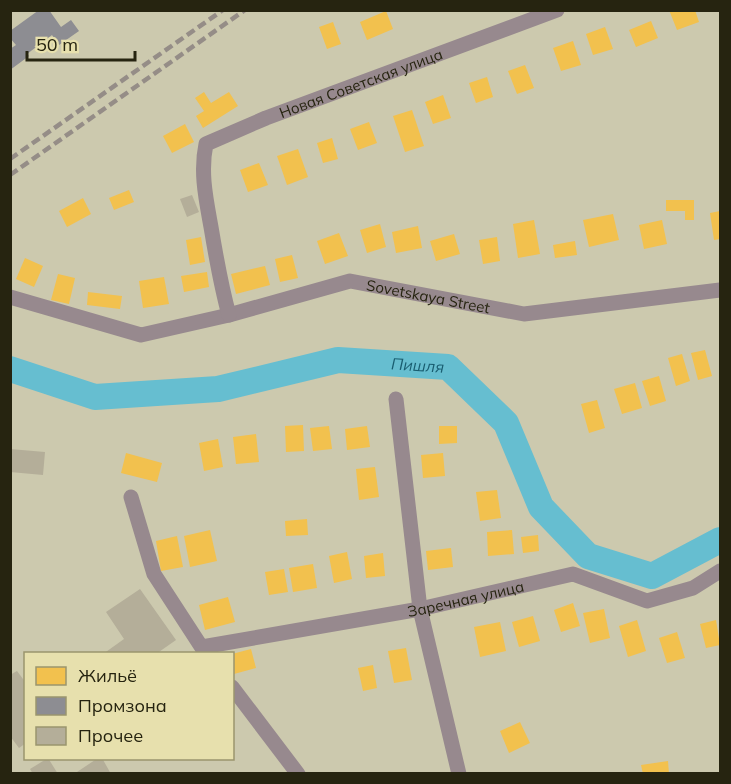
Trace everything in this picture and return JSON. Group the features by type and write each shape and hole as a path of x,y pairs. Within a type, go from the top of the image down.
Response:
{"street":[{"name":"Новая Советская улица","path":"229,315 221,284 204,185 202,161 206,144 275,115 557,10"},
{"name":"Sovetskaya Street","path":"10,297 141,335 229,315 350,281 524,314 720,290"},
{"path":"396,399 420,609 459,774"},
{"path":"131,497 154,574 204,651"},
{"name":"Заречная улица","path":"204,651 420,609 573,574 647,601 693,588 720,571"},
{"path":"234,690 298,774"}],"building: Жильё":[{"path":"669,10 695,10 699,22 677,30"},
{"path":"386,11 393,29 367,40 360,22"},
{"path":"651,21 658,38 636,47 629,30"},
{"path":"333,22 341,44 327,49 319,27"},
{"path":"605,27 613,49 593,55 586,34"},
{"path":"573,41 581,65 561,71 553,48"},
{"path":"525,65 534,88 517,94 508,71"},
{"path":"487,77 493,97 476,103 469,83"},
{"path":"204,92 211,103 229,92 238,106 203,128 196,116 204,111 195,98"},
{"path":"443,95 451,118 433,124 425,102"},
{"path":"412,110 424,146 405,152 393,116"},
{"path":"369,122 377,143 358,150 350,129"},
{"path":"185,124 194,142 172,153 163,136"},
{"path":"332,138 338,159 323,163 317,143"},
{"path":"298,149 308,177 287,185 277,156"},
{"path":"259,163 268,185 248,192 240,170"},
{"path":"129,190 134,202 114,210 109,198"},
{"path":"83,198 91,214 67,227 59,211"},
{"path":"666,200 694,200 694,220 685,220 685,211 666,211"},
{"path":"720,211 720,239 714,240 710,213"},
{"path":"613,214 619,240 589,247 583,220"},
{"path":"534,220 540,254 518,258 513,224"},
{"path":"662,220 667,244 644,249 639,225"},
{"path":"380,224 386,247 367,253 360,230"},
{"path":"418,226 422,248 396,253 392,232"},
{"path":"339,233 348,256 325,264 317,241"},
{"path":"454,234 460,254 436,261 430,241"},
{"path":"201,237 205,262 190,265 186,240"},
{"path":"497,237 500,261 483,264 479,240"},
{"path":"575,241 577,255 555,258 553,245"},
{"path":"292,255 298,278 280,282 275,259"},
{"path":"25,258 43,266 34,287 16,279"},
{"path":"265,266 270,285 236,294 231,274"},
{"path":"207,272 209,287 184,292 181,276"},
{"path":"58,274 75,278 69,304 51,300"},
{"path":"164,277 169,304 143,308 139,281"},
{"path":"88,292 122,296 120,309 87,305"},
{"path":"705,350 712,376 698,380 691,353"},
{"path":"682,354 690,381 676,386 668,358"},
{"path":"659,376 666,401 650,406 642,381"},
{"path":"635,383 642,408 622,414 614,389"},
{"path":"597,400 605,428 589,433 581,404"},
{"path":"303,425 304,451 286,452 285,426"},
{"path":"329,426 332,449 313,451 310,428"},
{"path":"367,426 370,447 347,450 345,429"},
{"path":"439,426 457,426 457,443 439,444"},
{"path":"256,434 259,462 236,464 233,437"},
{"path":"218,439 223,467 204,471 199,443"},
{"path":"126,453 162,463 157,482 121,473"},
{"path":"443,453 445,476 423,478 421,455"},
{"path":"375,467 379,497 359,500 356,469"},
{"path":"497,490 501,518 480,521 476,492"},
{"path":"307,519 308,535 286,536 285,521"},
{"path":"210,530 217,561 190,567 184,536"},
{"path":"512,530 514,554 488,556 487,532"},
{"path":"538,535 539,551 523,553 521,537"},
{"path":"177,536 183,567 161,571 156,541"},
{"path":"451,548 453,567 428,570 426,551"},
{"path":"347,552 352,579 334,583 329,556"},
{"path":"383,553 385,576 366,578 364,556"},
{"path":"313,564 317,588 293,592 289,568"},
{"path":"284,569 288,592 269,595 265,572"},
{"path":"228,597 235,622 205,630 199,605"},
{"path":"573,603 580,626 561,632 554,610"},
{"path":"604,609 610,638 590,643 583,613"},
{"path":"533,616 540,641 519,647 512,622"},
{"path":"637,620 646,651 628,657 619,626"},
{"path":"716,620 720,645 706,648 700,624"},
{"path":"500,622 506,651 480,657 474,627"},
{"path":"677,632 685,658 667,663 659,638"},
{"path":"406,648 412,680 394,683 388,651"},
{"path":"251,649 256,668 234,674 234,653"},
{"path":"373,665 377,688 363,691 358,668"},
{"path":"520,722 530,743 509,753 500,731"},
{"path":"668,761 669,774 643,774 641,765"}],"building: Промзона":[{"path":"39,10 49,10 61,27 71,20 79,31 59,45 52,35 10,70 10,49 16,45 10,38 10,31"}],"building: Прочее":[{"path":"192,195 199,212 187,217 180,199"},
{"path":"10,449 45,452 43,475 10,472"},
{"path":"140,589 176,640 159,652 106,652 124,639 106,612"},
{"path":"17,671 24,680 24,744 19,748 10,736 10,675"},
{"path":"45,760 49,760 58,774 33,774 30,769"},
{"path":"95,760 103,760 111,774 74,774"}],"waterway":[{"name":"Пишля","path":"10,369 95,397 218,389 338,360 448,367 506,423 541,507 588,556 652,576 720,540"}],"railway":[{"path":"10,159 223,10"},
{"path":"10,175 245,10"}]}
